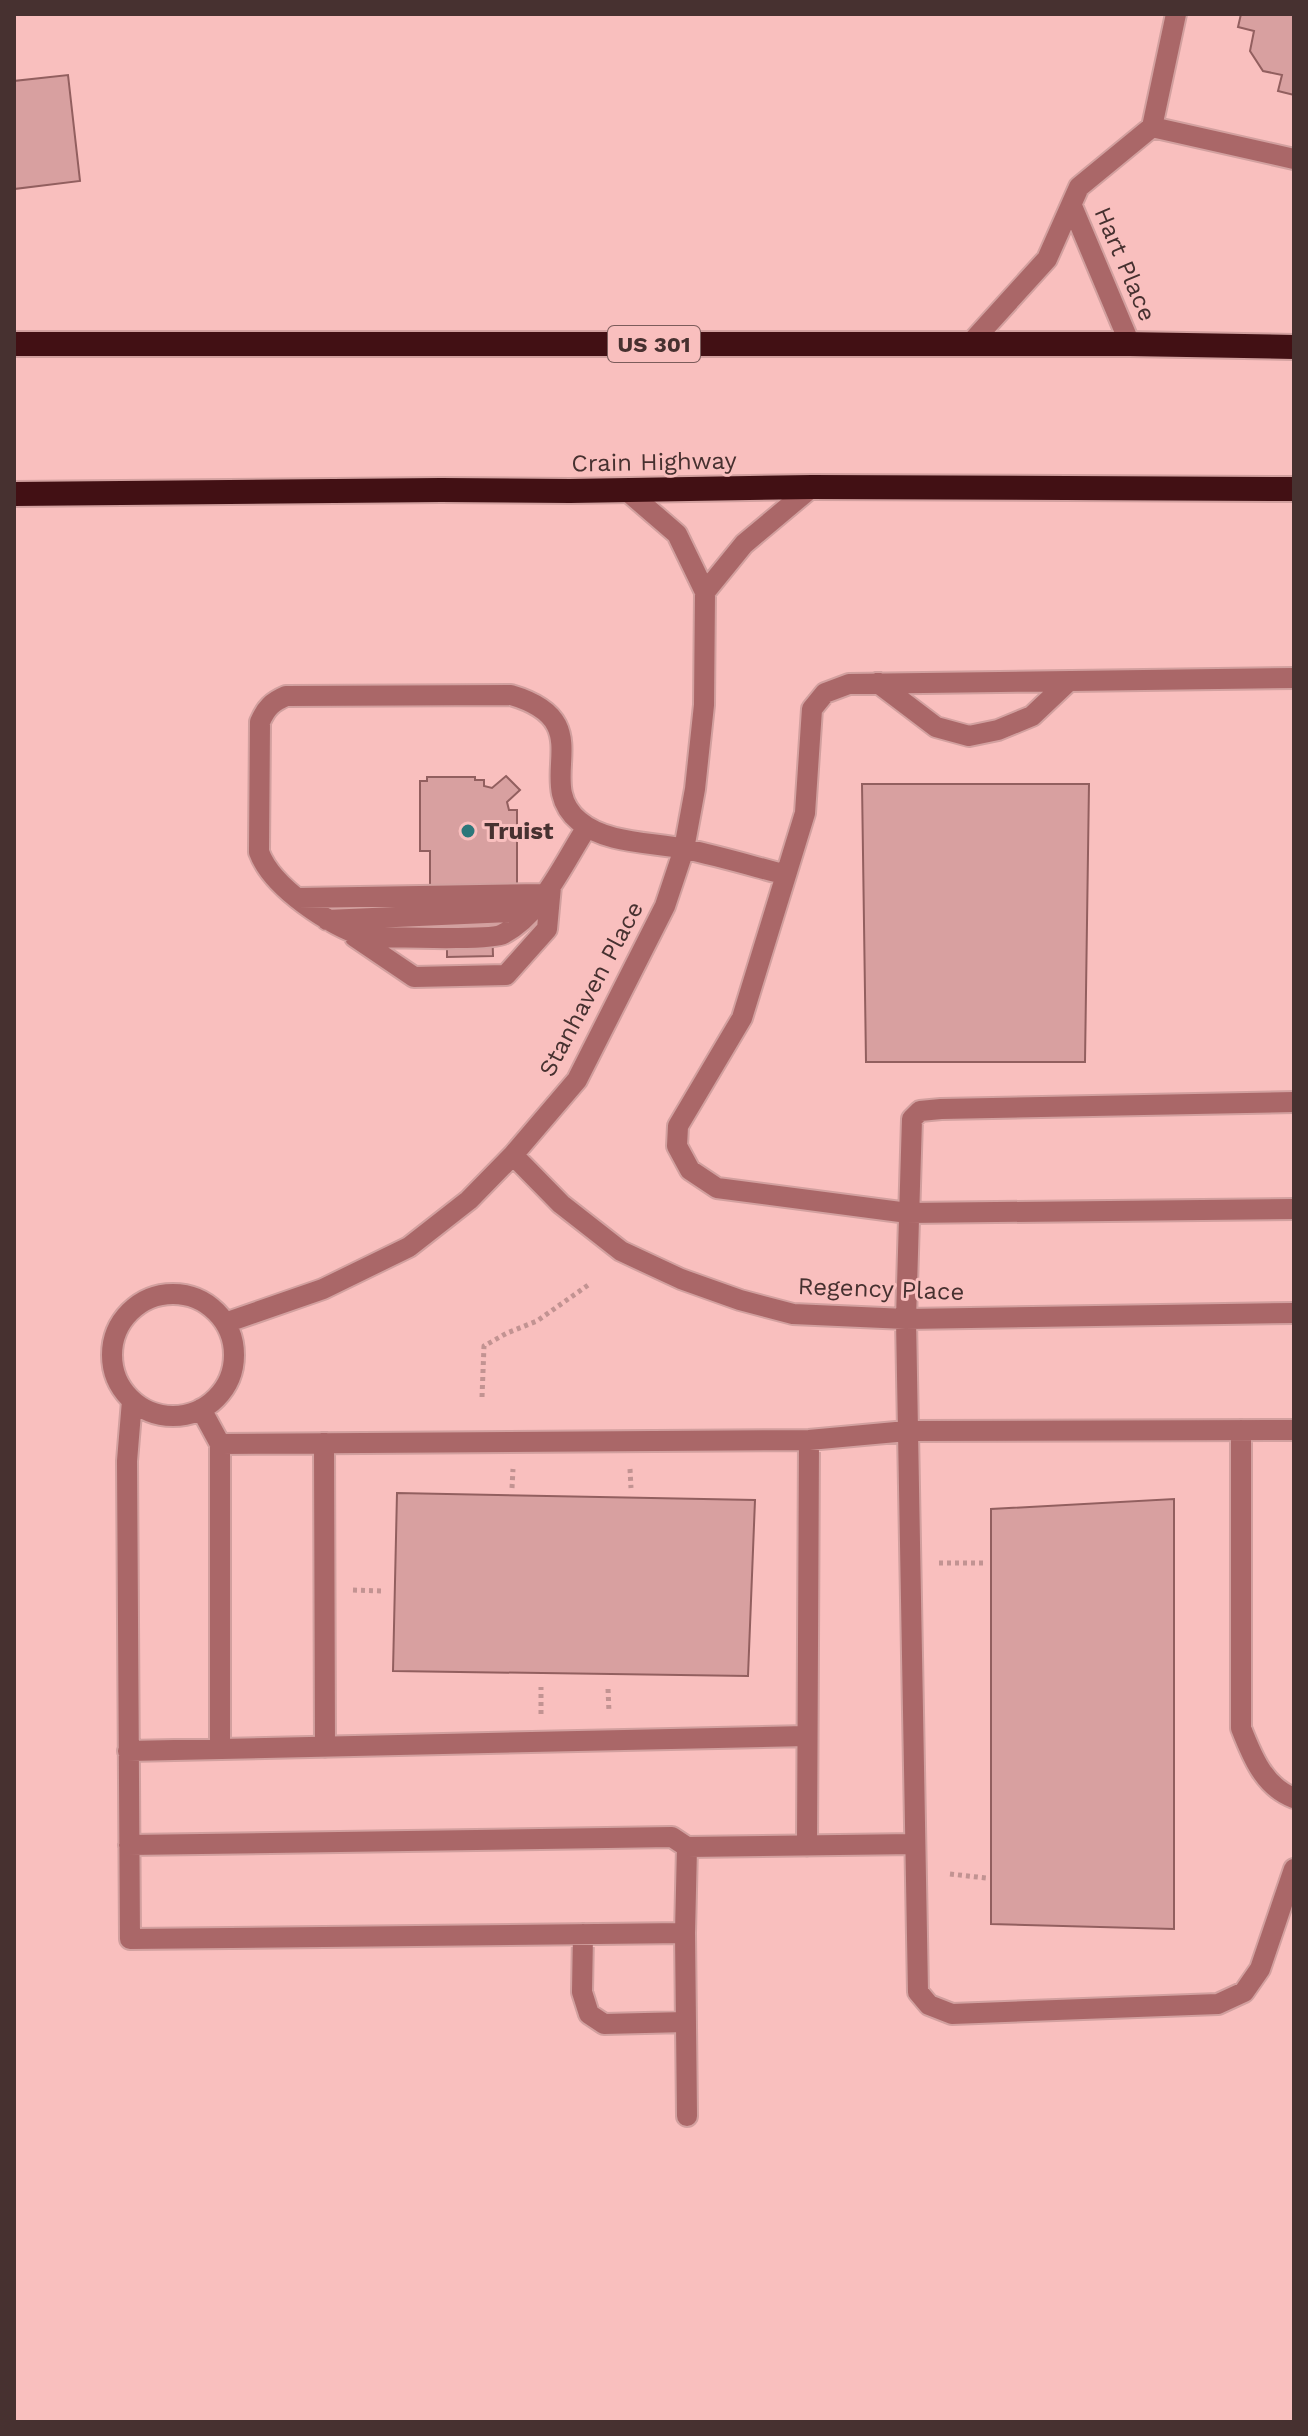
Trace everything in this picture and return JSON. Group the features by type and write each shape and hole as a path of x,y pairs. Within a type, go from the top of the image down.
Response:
{"highway":[{"name":"US 301","path":"14,344 1130,344 1294,347"},
{"name":"Crain Highway","path":"14,494 812,487 1294,489"}],"street":[{"path":"1176,14 1152,127 1294,159"},
{"name":"Hart Place","path":"970,344 1047,259 1079,187 1152,127"},
{"name":"Hart Place","path":"1072,206 1130,344"},
{"path":"705,592 744,544 812,487"},
{"name":"Stanhaven Place","path":"225,1323 323,1289 409,1247 469,1200 513,1155 577,1080 665,906 684,849 695,789 704,705 705,592 677,534 626,490"},
{"path":"1294,678 878,683 849,684 825,693 812,709 805,813 742,1018 678,1126 677,1146 690,1170 717,1188 908,1213 1294,1209"},
{"path":"878,683 936,727 969,736 998,730 1032,716 1069,681"},
{"path":"548,888 547,929 506,975 414,977 336,925 271,875 259,852 260,722 265,709 286,696 511,695 529,701 548,713 562,731 563,797 576,819 587,827 621,838 684,849 786,875"},
{"path":"336,925 531,911 587,827"},
{"path":"299,898 548,888"},
{"path":"1294,1102 920,1111 912,1119 906,1319 918,1992 929,2005 952,2014 1218,2004 1244,1992 1260,1969 1294,1869"},
{"name":"Regency Place","path":"513,1155 561,1204 621,1251 681,1279 740,1300 793,1314 906,1319 1294,1313"},
{"path":"172,1294 193,1297 211,1307 225,1323 233,1341 234,1361 228,1381 217,1397 201,1409 184,1415 166,1415 148,1410 132,1401 120,1384 113,1364 113,1343 120,1324 134,1308 152,1297 172,1294"},
{"path":"132,1401 127,1461 130,1939 685,1933"},
{"path":"201,1409 220,1444 220,1749"},
{"path":"1241,1430 1241,1728 1255,1765 1283,1794 1294,1798"},
{"path":"220,1444 809,1440 907,1431 1294,1430"},
{"path":"807,1846 809,1440"},
{"path":"324,1443 325,1747"},
{"path":"128,1751 807,1736"},
{"path":"129,1845 672,1837 687,1847 915,1844"},
{"path":"687,1847 687,2116"},
{"path":"583,1934 582,1992 589,2014 604,2024 686,2022"}],"path":[{"path":"482,1397 484,1346 537,1321 591,1283"},
{"path":"909,1563 986,1563"},
{"path":"353,1590 384,1591"},
{"path":"950,1874 986,1878"}],"building":[{"path":"1241,14 1294,14 1294,95 1278,91 1282,75 1263,71 1250,51 1254,31 1238,27"},
{"path":"68,75 80,181 14,189 14,81"},
{"name":"Truist","path":"506,776 520,790 507,802 509,810 517,810 517,886 430,887 430,851 420,851 420,781 427,781 427,777 475,777 475,780 484,780 484,786 492,788"},
{"path":"862,784 1089,784 1085,1062 866,1062"},
{"path":"491,886 493,956 447,957 447,887"},
{"path":"397,1493 755,1500 748,1676 393,1671"},
{"path":"1174,1499 1174,1929 991,1924 991,1509"}],"place":[{"name":"Truist","path":"468,831"}]}
